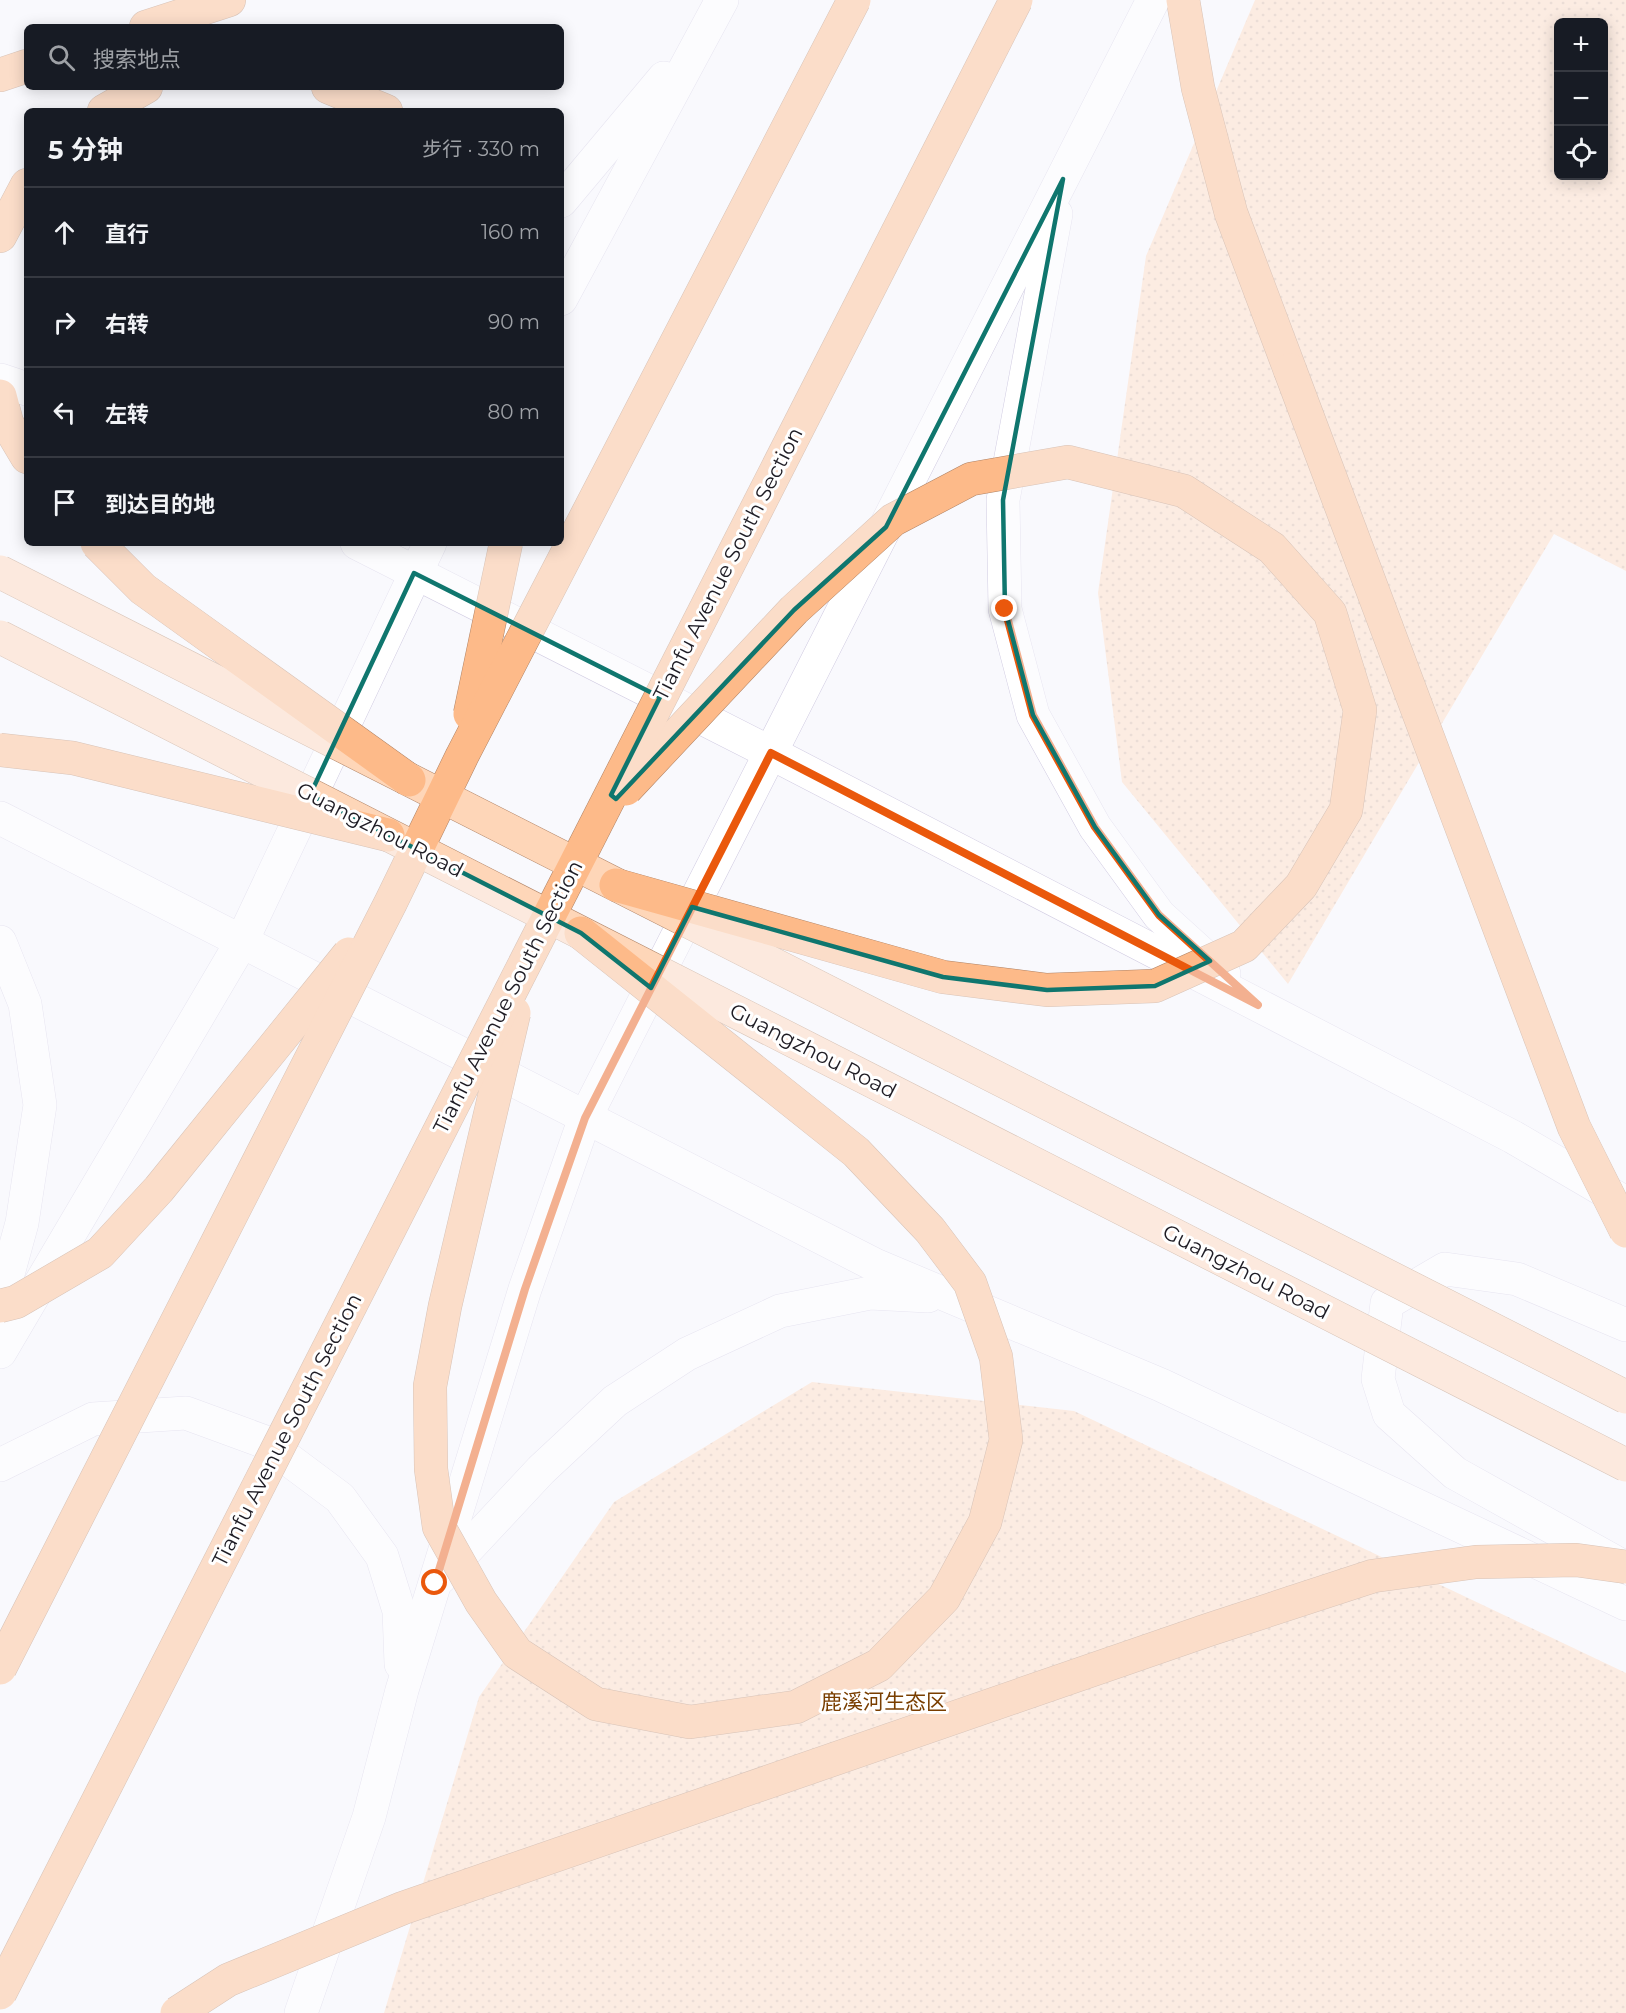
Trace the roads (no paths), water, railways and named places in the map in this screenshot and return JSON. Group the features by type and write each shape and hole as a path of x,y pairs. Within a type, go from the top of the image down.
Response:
{"highway":[{"path":"155,24 229,0"},
{"path":"0,1668 391,902 462,756 854,0"},
{"name":"Tianfu Avenue South Section","path":"0,1993 1016,0"},
{"path":"1183,0 1198,88 1231,213 1574,1127 1626,1231"},
{"path":"0,75 24,67"},
{"path":"109,108 141,90"},
{"path":"335,90 379,108"},
{"path":"0,236 24,190"},
{"path":"0,396 8,423 24,452"},
{"path":"599,817 794,610 893,520 971,479 1068,462 1184,491 1272,548 1330,613 1360,710 1346,810 1301,886 1244,946 1155,986 1047,990 943,977 616,885"},
{"path":"100,546 143,589 409,780"},
{"path":"462,756 505,546"},
{"path":"0,750 73,758 388,835"},
{"path":"0,1305 16,1302 100,1253 159,1189 391,902"},
{"path":"526,960 444,1306 430,1386 431,1469 439,1527 481,1602 518,1653 596,1704 690,1722 796,1707 879,1665 944,1598 985,1522 1005,1440 996,1357 970,1282 930,1230 856,1152 581,933"},
{"path":"177,2013 228,1980 403,1908 1208,1630 1373,1576 1476,1562 1576,1560 1626,1568"}],"main road":[{"path":"0,572 1626,1397"},
{"name":"Guangzhou Road","path":"0,637 1626,1465"}],"street":[{"path":"301,2013 369,1817 402,1690 525,1289 585,1118 1154,0"},
{"path":"564,197 715,13"},
{"path":"564,293 715,13"},
{"path":"1063,179 1003,500 1005,609 1033,715 1095,827 1159,915 1258,1005"},
{"path":"0,380 24,388"},
{"path":"363,546 771,753 1514,1137 1626,1203"},
{"path":"0,1352 241,943 428,546"},
{"path":"0,818 241,943 876,1265 1161,1385 1626,1604"},
{"path":"0,942 25,1004 40,1105 22,1223 0,1305"},
{"path":"1626,1325 1517,1279 1445,1269 1386,1303 1378,1378 1389,1414 1455,1473 1626,1568"},
{"path":"435,1583 542,1470 615,1401 687,1354 780,1311 870,1293 950,1296"},
{"path":"0,1465 93,1419 186,1413 265,1442 340,1498 382,1556 399,1611 402,1690"}],"park label":[{"name":"鹿溪河生态区","path":"884,1702"}]}
